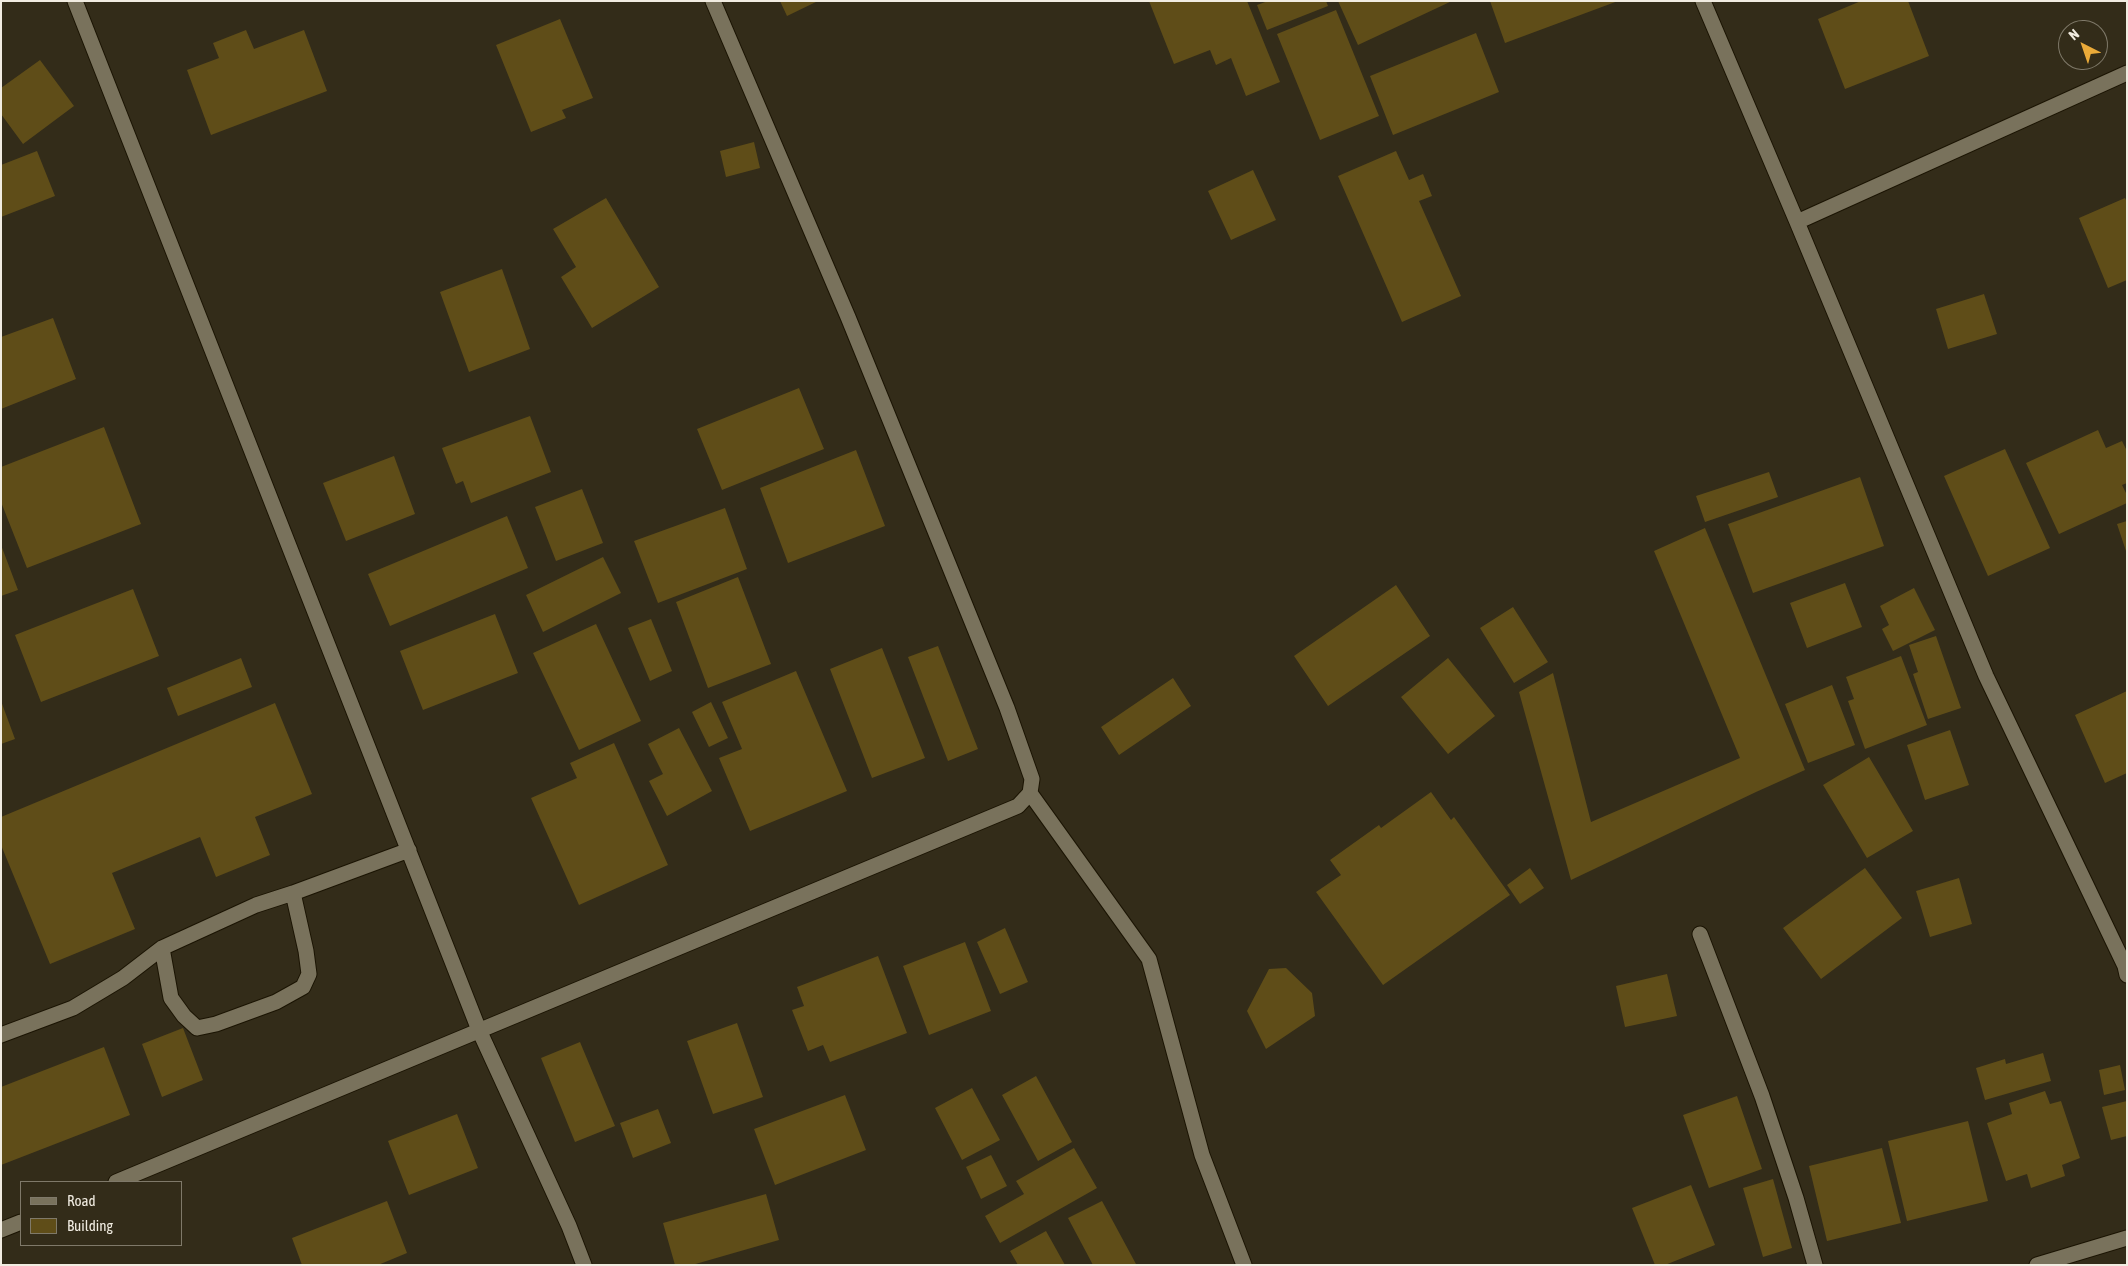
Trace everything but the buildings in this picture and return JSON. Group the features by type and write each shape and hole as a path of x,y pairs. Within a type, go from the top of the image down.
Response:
{"street":[{"path":"75,1 479,1030 569,1226 584,1265"},
{"path":"118,1181 1018,806 1030,793 1032,779 1007,708 848,317 714,1"},
{"path":"1703,1 1986,676 2127,975"},
{"path":"1797,222 2127,73"},
{"path":"1030,793 1149,959 1202,1155 1244,1265"},
{"path":"1,1035 73,1008 123,978 162,948 256,905 408,850"},
{"path":"162,948 171,998 184,1016 198,1028 216,1024 276,1002 304,987 309,974 306,951 293,893"},
{"path":"1700,934 1762,1096 1796,1198 1815,1265"},
{"path":"1,1230 20,1222"},
{"path":"2037,1265 2127,1238"}]}
